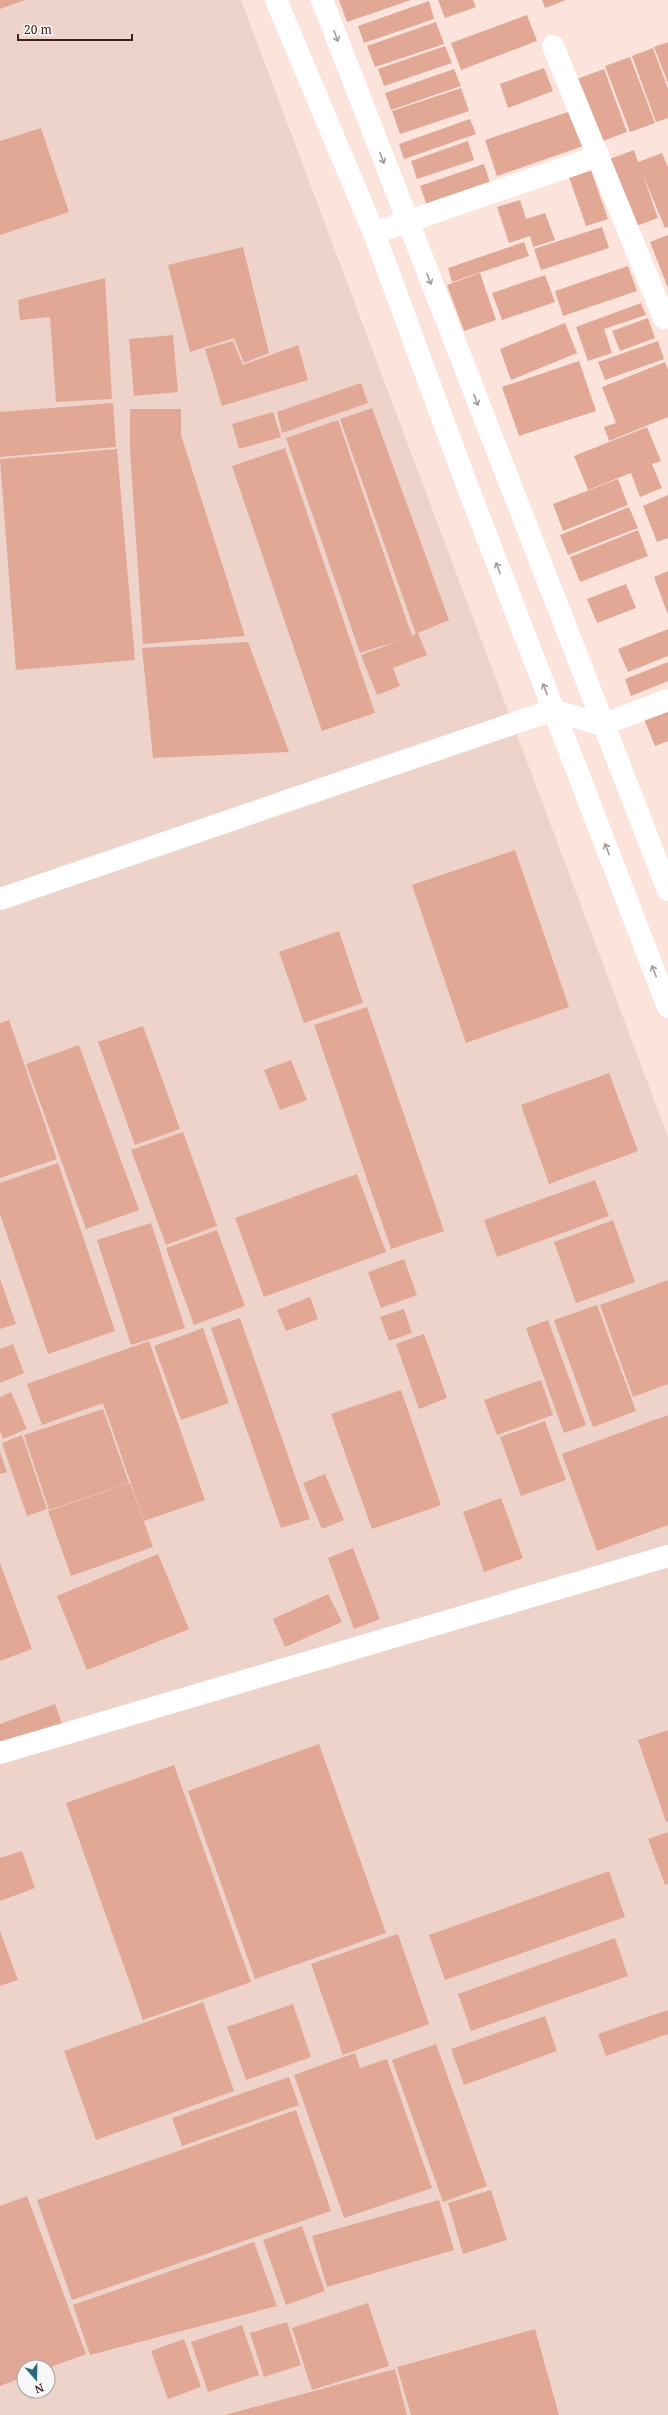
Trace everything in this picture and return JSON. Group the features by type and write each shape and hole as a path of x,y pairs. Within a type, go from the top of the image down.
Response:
{"street":[{"path":"276,0 374,233 553,710 668,1007"},
{"path":"322,0 602,725 668,890"},
{"path":"553,46 667,321"},
{"path":"374,233 599,156"},
{"path":"0,899 553,710 602,725 668,700"},
{"path":"0,1753 668,1556"}],"shaded area":[{"path":"0,0 241,0 668,1137 668,2415 0,2415"}],"building":[{"path":"0,0 25,0 0,9"},
{"path":"339,0 411,0 347,22"},
{"path":"438,0 473,0 476,7 445,18"},
{"path":"542,0 566,0 545,8"},
{"path":"429,1 434,19 364,43 358,26"},
{"path":"527,15 537,41 461,70 451,43"},
{"path":"436,22 444,44 375,67 367,46"},
{"path":"668,42 668,83 654,47"},
{"path":"445,46 452,63 384,86 378,69"},
{"path":"653,48 668,89 668,118 656,122 632,56"},
{"path":"630,57 655,123 630,132 605,66"},
{"path":"544,68 553,91 508,108 500,84"},
{"path":"454,69 461,86 391,110 385,93"},
{"path":"604,69 627,132 600,142 577,79"},
{"path":"461,88 469,111 400,134 392,111"},
{"path":"571,111 583,146 497,176 485,140"},
{"path":"470,119 476,134 404,159 399,144"},
{"path":"41,128 69,212 0,235 0,141"},
{"path":"468,141 474,160 417,179 411,161"},
{"path":"634,150 638,162 662,153 668,167 668,227 665,228 643,175 658,218 633,227 607,160"},
{"path":"484,164 491,186 428,208 420,186"},
{"path":"591,170 608,219 586,226 569,177"},
{"path":"520,200 526,219 545,213 555,240 533,247 530,236 509,243 497,207"},
{"path":"602,227 609,248 541,270 534,249"},
{"path":"668,235 668,288 650,242"},
{"path":"524,242 529,256 452,282 448,268"},
{"path":"243,247 269,353 244,363 234,338 190,352 168,265"},
{"path":"628,266 637,291 563,316 555,291"},
{"path":"480,273 496,320 464,331 447,285"},
{"path":"545,275 555,302 502,320 492,293"},
{"path":"105,278 112,399 56,402 50,317 20,320 18,300"},
{"path":"641,303 646,315 604,329 612,353 588,361 576,327"},
{"path":"648,318 655,338 620,351 612,331"},
{"path":"565,323 577,353 511,380 500,349"},
{"path":"173,335 178,392 134,396 129,339"},
{"path":"233,341 243,365 298,345 308,380 222,406 205,349"},
{"path":"658,341 664,359 605,380 598,362"},
{"path":"579,361 596,411 519,436 502,387"},
{"path":"665,362 668,370 668,417 609,441 604,427 616,423 602,387"},
{"path":"361,383 368,403 282,433 277,412"},
{"path":"113,403 116,447 0,457 0,412"},
{"path":"372,408 449,620 416,634 340,419"},
{"path":"130,409 181,409 181,435 245,636 143,644 130,451"},
{"path":"273,412 281,437 239,449 232,424"},
{"path":"338,420 412,636 418,633 427,655 393,668 400,686 377,695 361,655 401,640 360,653 286,438"},
{"path":"647,427 661,461 652,464 662,488 640,497 631,473 588,490 574,456"},
{"path":"285,448 375,713 322,731 232,466"},
{"path":"117,449 135,660 16,670 0,459"},
{"path":"618,479 628,505 563,531 553,504"},
{"path":"668,495 668,538 657,542 643,506"},
{"path":"629,507 638,528 568,555 560,535"},
{"path":"638,530 648,556 580,582 570,557"},
{"path":"668,571 668,615 654,577"},
{"path":"626,584 636,608 597,623 587,599"},
{"path":"668,629 668,656 628,672 618,649"},
{"path":"248,642 289,752 153,758 142,648"},
{"path":"668,662 668,681 631,696 625,679"},
{"path":"668,710 668,741 655,746 644,719"},
{"path":"515,850 569,1007 466,1043 412,885"},
{"path":"339,931 363,1003 304,1023 279,952"},
{"path":"367,1007 444,1231 391,1249 314,1025"},
{"path":"9,1020 57,1159 0,1178 0,1023"},
{"path":"143,1026 180,1129 135,1145 98,1042"},
{"path":"79,1045 139,1210 86,1229 26,1064"},
{"path":"291,1060 307,1100 280,1110 264,1070"},
{"path":"609,1073 638,1151 549,1184 521,1105"},
{"path":"183,1132 217,1226 166,1245 131,1150"},
{"path":"58,1163 115,1331 48,1354 0,1214 0,1183"},
{"path":"357,1174 386,1252 264,1297 235,1218"},
{"path":"595,1180 609,1216 497,1257 484,1220"},
{"path":"613,1220 635,1282 576,1303 554,1242"},
{"path":"151,1223 185,1328 131,1345 97,1240"},
{"path":"217,1230 245,1306 194,1325 166,1248"},
{"path":"404,1259 417,1295 381,1308 368,1272"},
{"path":"0,1279 16,1324 0,1329"},
{"path":"668,1280 668,1384 633,1397 600,1305"},
{"path":"310,1297 318,1319 286,1331 277,1310"},
{"path":"597,1305 636,1411 593,1427 554,1320"},
{"path":"404,1309 412,1333 389,1341 380,1317"},
{"path":"240,1318 310,1519 281,1528 211,1328"},
{"path":"548,1320 586,1425 564,1433 526,1328"},
{"path":"203,1328 229,1403 181,1420 154,1346"},
{"path":"424,1334 447,1398 419,1409 396,1344"},
{"path":"149,1341 205,1500 144,1521 103,1403 42,1425 27,1384"},
{"path":"13,1344 24,1373 0,1383 0,1349"},
{"path":"541,1380 553,1415 497,1435 484,1400"},
{"path":"401,1390 441,1505 372,1529 331,1414"},
{"path":"11,1392 27,1429 3,1439 0,1431 0,1397"},
{"path":"103,1409 129,1483 49,1510 24,1435"},
{"path":"668,1415 668,1525 597,1551 562,1454"},
{"path":"545,1421 566,1480 521,1496 500,1437"},
{"path":"22,1435 47,1509 27,1516 2,1443"},
{"path":"0,1452 7,1472 0,1474"},
{"path":"325,1474 344,1520 322,1529 303,1483"},
{"path":"130,1483 153,1547 71,1576 48,1511"},
{"path":"501,1498 523,1558 484,1572 463,1512"},
{"path":"353,1548 380,1619 354,1629 328,1558"},
{"path":"158,1554 189,1629 87,1670 57,1596"},
{"path":"0,1563 32,1649 0,1661"},
{"path":"328,1594 342,1622 285,1647 273,1619"},
{"path":"55,1704 63,1726 0,1749 0,1724"},
{"path":"668,1730 668,1821 666,1822 638,1740"},
{"path":"319,1744 386,1933 255,1979 188,1791"},
{"path":"174,1765 251,1982 143,2020 66,1803"},
{"path":"668,1832 668,1884 665,1885 648,1839"},
{"path":"22,1851 35,1888 0,1901 0,1858"},
{"path":"609,1871 625,1917 445,1980 429,1935"},
{"path":"0,1931 18,1980 0,1986"},
{"path":"398,1934 429,2024 343,2055 311,1964"},
{"path":"615,1938 628,1976 471,2031 458,1994"},
{"path":"203,2002 234,2091 96,2140 64,2051"},
{"path":"293,2004 311,2057 246,2080 227,2027"},
{"path":"668,2010 668,2034 606,2056 598,2034"},
{"path":"545,2016 557,2051 464,2085 451,2049"},
{"path":"436,2044 487,2186 443,2202 392,2060"},
{"path":"355,2053 360,2068 387,2059 432,2188 344,2218 294,2075"},
{"path":"289,2077 299,2105 182,2146 172,2118"},
{"path":"296,2110 331,2211 72,2300 37,2200"},
{"path":"491,2190 507,2240 463,2254 448,2203"},
{"path":"27,2196 86,2354 56,2365 56,2359 16,2359 16,2380 0,2386 0,2206"},
{"path":"439,2200 454,2250 327,2287 312,2236"},
{"path":"302,2226 325,2291 286,2305 263,2240"},
{"path":"254,2242 277,2306 90,2355 73,2305"},
{"path":"368,2303 389,2366 312,2390 292,2328"},
{"path":"287,2322 301,2365 264,2377 250,2333"},
{"path":"242,2325 259,2375 208,2392 191,2342"},
{"path":"535,2329 559,2415 411,2415 397,2367"},
{"path":"184,2339 201,2387 168,2399 151,2351"},
{"path":"395,2369 407,2415 225,2415"}]}
